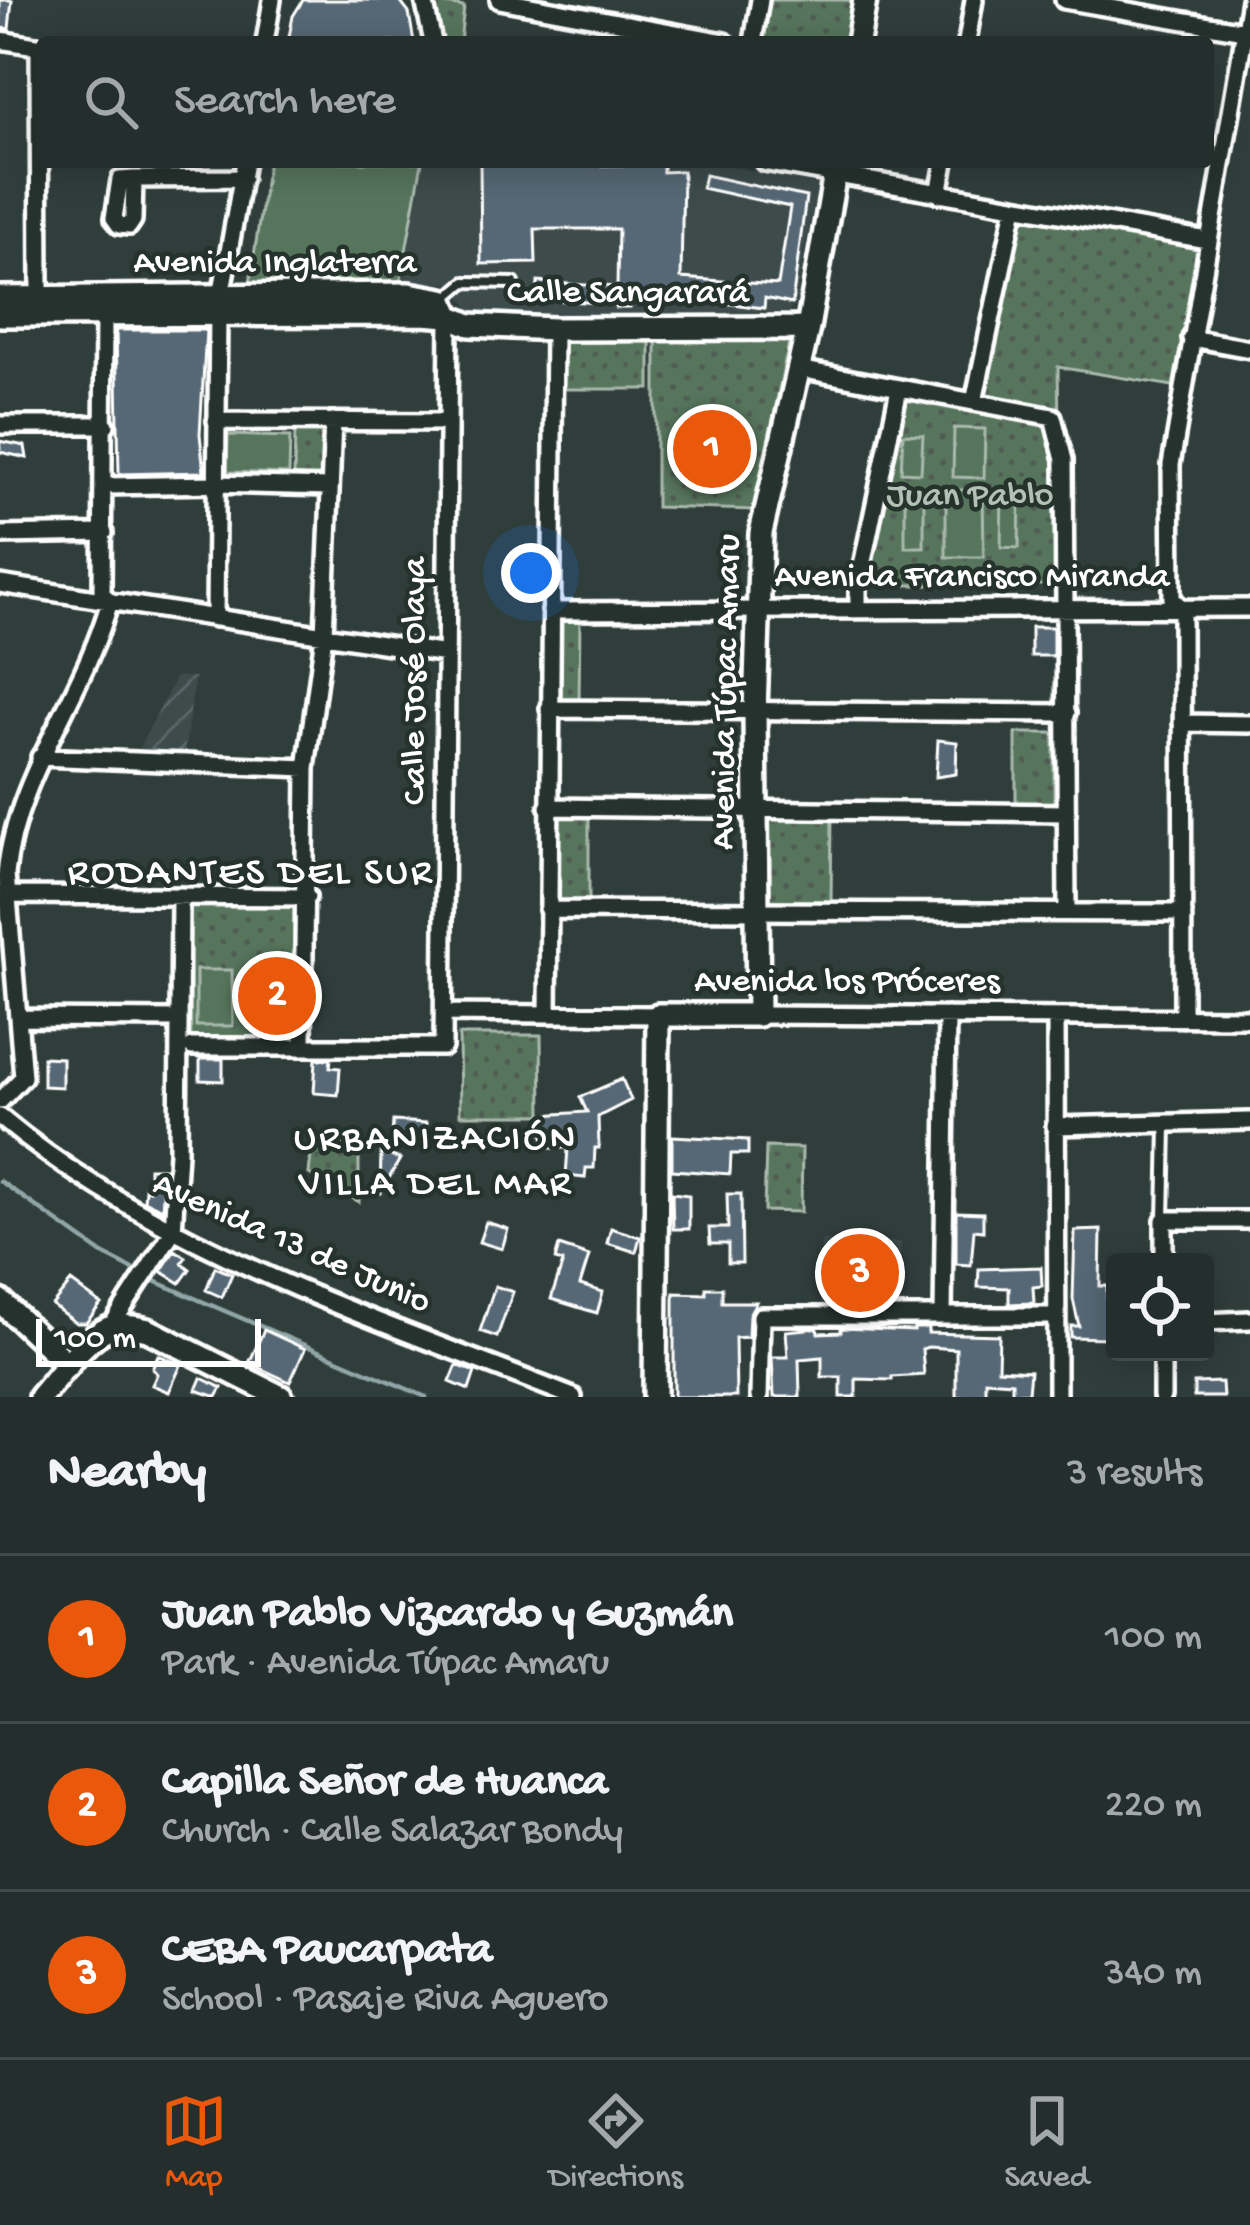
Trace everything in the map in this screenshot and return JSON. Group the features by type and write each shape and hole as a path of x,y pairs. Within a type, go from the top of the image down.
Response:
{"street":[{"path":"266,36 272,0"},
{"path":"424,0 432,36"},
{"path":"500,0 693,36"},
{"path":"754,36 760,0"},
{"path":"859,36 865,0"},
{"path":"968,36 974,0"},
{"path":"1064,0 1244,31"},
{"path":"1183,1018 1182,608 1172,599 1171,465 1250,0"},
{"path":"0,40 36,45"},
{"path":"1214,132 1227,134"},
{"path":"40,298 41,168"},
{"path":"836,168 939,194 1208,239"},
{"name":"Avenida Túpac Amaru","path":"758,1015 755,711 761,533 800,370 836,168"},
{"path":"939,194 944,168"},
{"path":"134,179 244,170 220,305 215,618"},
{"path":"974,402 1015,207"},
{"name":"Avenida Inglaterra","path":"0,298 446,308"},
{"name":"Avenida Inglaterra","path":"0,315 104,315 220,305"},
{"name":"Calle Sangarará","path":"446,308 470,326 808,328"},
{"name":"Calle José Olaya","path":"303,1045 443,1047 446,308"},
{"path":"104,315 102,594 110,601"},
{"path":"548,1014 554,329"},
{"path":"1191,338 1250,349"},
{"path":"800,370 1053,417 1064,460 1067,910"},
{"path":"858,608 858,585 898,389"},
{"path":"216,421 448,422"},
{"path":"192,1047 303,1045 306,768 324,635 333,422"},
{"path":"0,425 106,425"},
{"path":"105,486 329,487"},
{"path":"0,535 104,533"},
{"path":"0,584 446,655"},
{"path":"0,1101 23,1077 8,855 40,757 110,601"},
{"name":"Avenida Francisco Miranda","path":"551,611 1250,608"},
{"path":"549,709 1067,713"},
{"path":"1182,722 1250,724"},
{"path":"40,757 306,768"},
{"path":"548,807 1067,813"},
{"path":"9,895 307,897"},
{"path":"40,1397 110,1328 170,1238 178,1153 180,896"},
{"path":"548,910 1183,913"},
{"name":"Avenida los Próceres","path":"445,1013 1250,1018"},
{"path":"655,1397 658,1015"},
{"path":"943,1315 947,1016"},
{"path":"1056,1017 1057,1397"},
{"path":"18,1018 179,1019"},
{"name":"Avenida 13 de Junio","path":"0,1117 170,1238 573,1397"},
{"path":"1055,1126 1250,1121"},
{"path":"1164,1253 1164,1220 1250,1220"},
{"path":"0,1301 68,1366"},
{"path":"759,1397 761,1316 1055,1316"},
{"path":"1214,1322 1250,1320"},
{"path":"110,1328 148,1330 281,1397"},
{"path":"1162,1361 1162,1397"}],"lane":[{"path":"446,308 465,282 514,283"},
{"path":"1164,1220 1166,1124"}],"shaded area":[{"path":"421,168 740,168 817,184 795,305 787,312 475,316 452,283 400,284"},
{"path":"176,677 195,677 184,753 139,748"},
{"path":"821,1241 901,1242 899,1306 821,1305"}],"green space":[{"path":"767,0 855,0 849,36 761,36"},
{"path":"432,2 464,7 461,36 439,36"},
{"path":"267,168 421,168 400,284 250,283"},
{"name":"Juan Pablo","path":"1017,213 1193,245 1199,251 1173,386 1058,367 1062,585 861,585 902,389 977,403"},
{"path":"656,339 789,342 754,510 656,507"},
{"path":"564,340 650,340 650,389 564,389"},
{"path":"295,427 323,428 321,479 294,478"},
{"path":"954,428 985,429 984,478 953,477"},
{"path":"903,434 923,435 921,473 901,472"},
{"path":"228,435 290,437 289,474 227,472"},
{"path":"1002,489 1020,490 1019,548 1001,547"},
{"path":"905,490 924,490 924,547 905,547"},
{"path":"946,490 983,490 984,557 946,557"},
{"path":"555,615 580,616 579,705 554,704"},
{"path":"1016,733 1054,733 1054,804 1016,803"},
{"path":"555,812 589,812 589,902 555,902"},
{"path":"764,813 832,814 831,904 763,903"},
{"path":"189,903 295,904 299,909 296,1043 191,1042"},
{"path":"196,970 232,970 233,1026 196,1026"},
{"path":"459,1035 541,1035 542,1115 460,1115"},
{"path":"312,1144 359,1145 359,1202 309,1174"},
{"path":"766,1147 802,1148 801,1212 764,1211"}],"building":[{"path":"0,0 12,0 9,29 0,28"},
{"path":"303,0 399,0 409,13 413,36 289,36"},
{"path":"480,168 683,171 681,278 778,285 790,207 702,188 705,175 806,197 792,304 765,298 764,308 699,300 630,299 630,308 616,308 617,304 537,299 538,282 617,287 618,229 535,229 536,263 481,264"},
{"path":"116,330 206,330 200,434 204,472 119,474"},
{"path":"0,441 25,446 27,458 0,452"},
{"path":"1031,627 1053,627 1053,656 1031,656"},
{"path":"938,740 957,742 956,774 936,777"},
{"path":"262,989 292,989 291,1003 262,1002"},
{"path":"43,1057 62,1058 62,1087 43,1086"},
{"path":"200,1059 223,1059 223,1081 200,1080"},
{"path":"316,1059 331,1059 330,1067 340,1068 338,1095 314,1093"},
{"path":"622,1079 631,1100 598,1117 594,1168 586,1168 585,1178 566,1176 568,1148 544,1148 542,1115 587,1112 580,1097"},
{"path":"393,1121 426,1123 425,1139 392,1137"},
{"path":"672,1136 748,1140 748,1154 731,1154 730,1174 672,1170"},
{"path":"381,1152 400,1159 380,1194"},
{"path":"149,1168 165,1168 162,1209 144,1200"},
{"path":"672,1193 689,1195 689,1229 673,1229"},
{"path":"727,1194 741,1194 742,1263 728,1263 728,1244 710,1244 709,1228 728,1228"},
{"path":"956,1212 983,1213 983,1231 974,1230 971,1265 956,1264"},
{"path":"486,1222 508,1229 502,1249 479,1242"},
{"path":"611,1228 640,1237 636,1252 607,1243"},
{"path":"1101,1230 1106,1338 1071,1337 1071,1326 1079,1326 1073,1299 1075,1231"},
{"path":"559,1246 589,1256 580,1285 603,1292 597,1313 551,1299 563,1262 555,1260"},
{"path":"175,1250 186,1257 182,1263 190,1269 180,1283 161,1271"},
{"path":"215,1267 232,1274 222,1297 206,1290"},
{"path":"1041,1267 1042,1286 1033,1287 1034,1303 1009,1304 1009,1288 978,1287 979,1269"},
{"path":"71,1282 101,1304 86,1323 76,1323 52,1305"},
{"path":"495,1286 513,1292 497,1337 480,1331"},
{"path":"706,1288 722,1288 722,1302 756,1302 749,1315 748,1337 735,1338 736,1397 674,1397 674,1293 706,1294"},
{"path":"817,1328 818,1333 841,1332 841,1328 928,1328 928,1333 999,1335 998,1369 1030,1371 1028,1393 1012,1392 1012,1382 985,1380 985,1397 956,1397 956,1349 928,1347 922,1349 924,1375 856,1379 856,1397 841,1397 841,1377 822,1377 822,1357 799,1359 800,1397 774,1397 772,1357 788,1357 786,1331"},
{"path":"264,1330 305,1349 290,1382 249,1363"},
{"path":"158,1355 181,1365 169,1392 152,1385"},
{"path":"457,1365 475,1372 469,1390 450,1382"},
{"path":"201,1378 222,1388 217,1397 196,1390"},
{"path":"1222,1382 1223,1397 1194,1397 1194,1383"}],"waterway":[{"path":"0,1181 103,1254 140,1273"},
{"path":"150,1279 426,1397"}],"place":[{"name":"Juan Pablo Vizcardo y Guzmán","path":"712,449"},
{"name":"Capilla Señor de Huanca","path":"277,996"},
{"name":"CEBA Paucarpata","path":"860,1273"}],"district":[{"name":"RODANTES DEL SUR","path":"251,875"},
{"name":"URBANIZACIÓN VILLA DEL MAR","path":"436,1164"}]}
